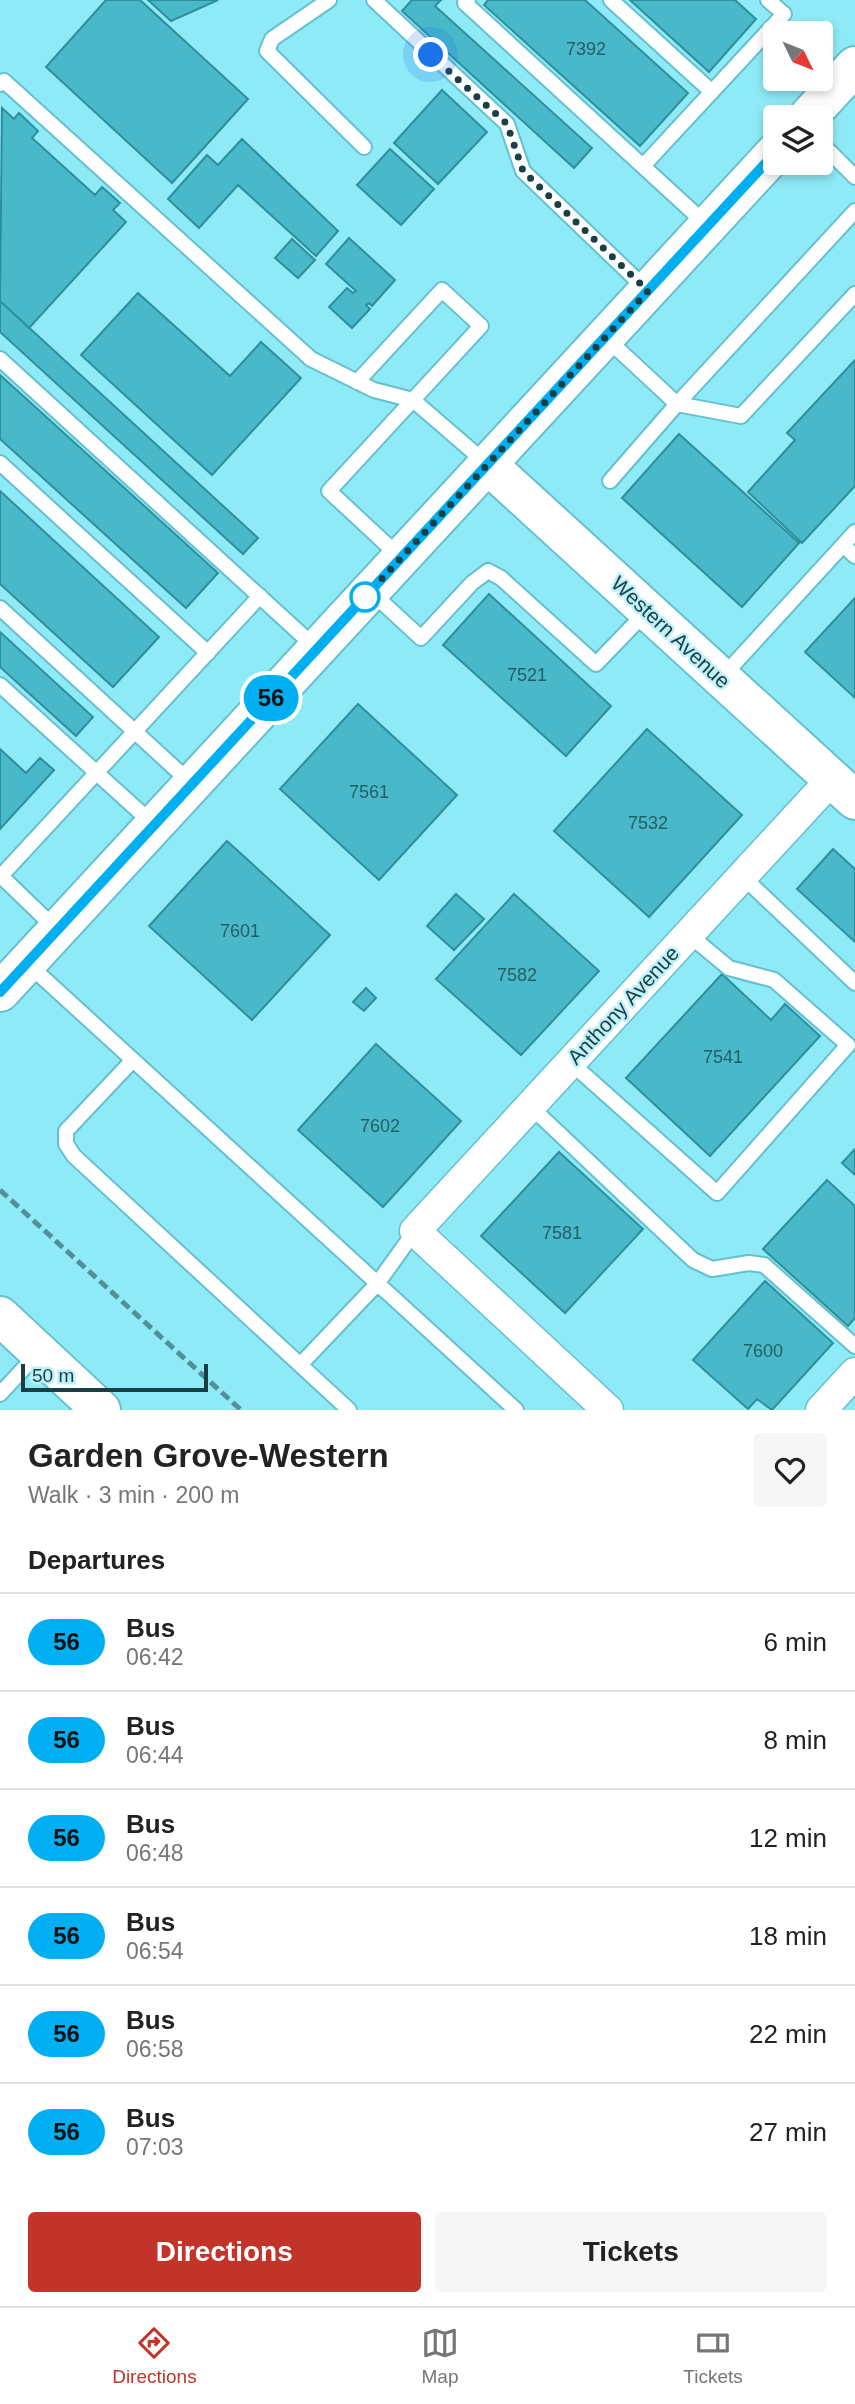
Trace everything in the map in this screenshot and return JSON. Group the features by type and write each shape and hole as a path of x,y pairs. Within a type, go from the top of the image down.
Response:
{"main road":[{"path":"819,105 855,66"},
{"path":"0,992 763,166"},
{"name":"Western Avenue","path":"487,464 843,789"},
{"path":"0,1315 101,1410"}],"street":[{"name":"Anthony Avenue","path":"415,1231 742,876 843,789"},
{"path":"415,1231 608,1410"},
{"path":"821,1410 855,1373"}],"lane":[{"path":"329,0 272,39 267,51 363,147"},
{"path":"374,0 507,124 523,171 648,291"},
{"path":"468,0 465,3 708,226"},
{"path":"611,0 712,92"},
{"path":"643,166 784,14 768,0"},
{"path":"0,84 4,81 311,359 374,390 413,400 487,464"},
{"path":"833,155 855,177"},
{"path":"610,481 677,404 855,211"},
{"path":"357,382 443,290 481,326 329,491 401,558"},
{"path":"605,337 677,404 741,416 855,294"},
{"path":"0,359 317,649"},
{"path":"0,463 208,653"},
{"path":"721,678 855,533"},
{"path":"843,545 855,556"},
{"path":"370,591 421,638 472,583 488,571 501,578 596,664 648,610"},
{"path":"57,930 1,876 260,596"},
{"path":"0,608 192,784"},
{"path":"0,685 154,825"},
{"path":"742,876 855,983"},
{"path":"570,1062 717,1193 848,1045 774,980 729,968 688,934"},
{"path":"26,963 516,1410"},
{"path":"132,1061 66,1131 66,1144 74,1156 349,1410"},
{"path":"530,1106 693,1260 712,1269 749,1263 764,1265 855,1346"},
{"path":"300,1365 377,1284 415,1231"},
{"path":"0,1394 40,1352"}],"building":[{"path":"106,0 140,0 248,99 172,183 46,67"},
{"path":"148,0 218,0 171,21"},
{"path":"412,0 441,0 435,6 592,148 574,168 402,11"},
{"path":"488,0 585,0 688,93 640,146 484,5"},
{"path":"630,0 735,0 756,19 709,72"},
{"path":"442,90 487,132 438,184 394,143"},
{"path":"2,108 14,119 19,113 38,131 32,138 95,195 102,187 120,203 113,210 126,222 29,328 0,301"},
{"path":"242,139 338,231 316,256 238,185 199,228 168,199 207,155 218,165"},
{"path":"390,149 434,189 401,225 357,185"},
{"path":"349,238 395,280 372,306 369,303 366,305 370,309 352,328 329,307 347,288 353,293 356,291 326,264"},
{"path":"292,239 315,260 298,278 275,258"},
{"path":"138,293 230,376 261,342 301,378 212,475 81,355"},
{"path":"0,301 258,538 243,554 0,332"},
{"path":"855,360 855,486 802,543 748,492 795,440 787,433"},
{"path":"0,375 218,573 186,608 0,439"},
{"path":"679,434 799,543 742,607 622,498"},
{"path":"0,491 159,637 113,687 0,584"},
{"path":"489,594 611,706 566,756 443,645"},
{"path":"855,598 855,698 805,652"},
{"path":"0,632 93,717 76,736 0,667"},
{"path":"358,704 457,795 379,880 280,789"},
{"path":"647,729 742,815 649,917 554,831"},
{"path":"0,749 26,773 40,758 54,770 0,829"},
{"path":"227,841 330,935 252,1020 149,926"},
{"path":"833,849 855,869 855,942 797,889"},
{"path":"456,894 484,919 454,950 427,926"},
{"path":"514,894 599,971 521,1055 436,979"},
{"path":"722,974 771,1020 785,1004 820,1036 710,1156 626,1078"},
{"path":"366,988 376,998 364,1011 353,1002"},
{"path":"376,1044 461,1121 383,1207 298,1130"},
{"path":"855,1149 855,1175 842,1163"},
{"path":"559,1152 643,1229 565,1313 481,1236"},
{"path":"827,1180 855,1206 855,1318 848,1326 763,1249"},
{"path":"765,1281 833,1343 772,1410 757,1399 748,1409 693,1360"}],"railway":[{"path":"0,1190 241,1410"}],"bus line":[{"name":"56","path":"0,992 763,166"}],"route":[{"path":"365,597 648,291 523,171 507,124 431,55"}]}
